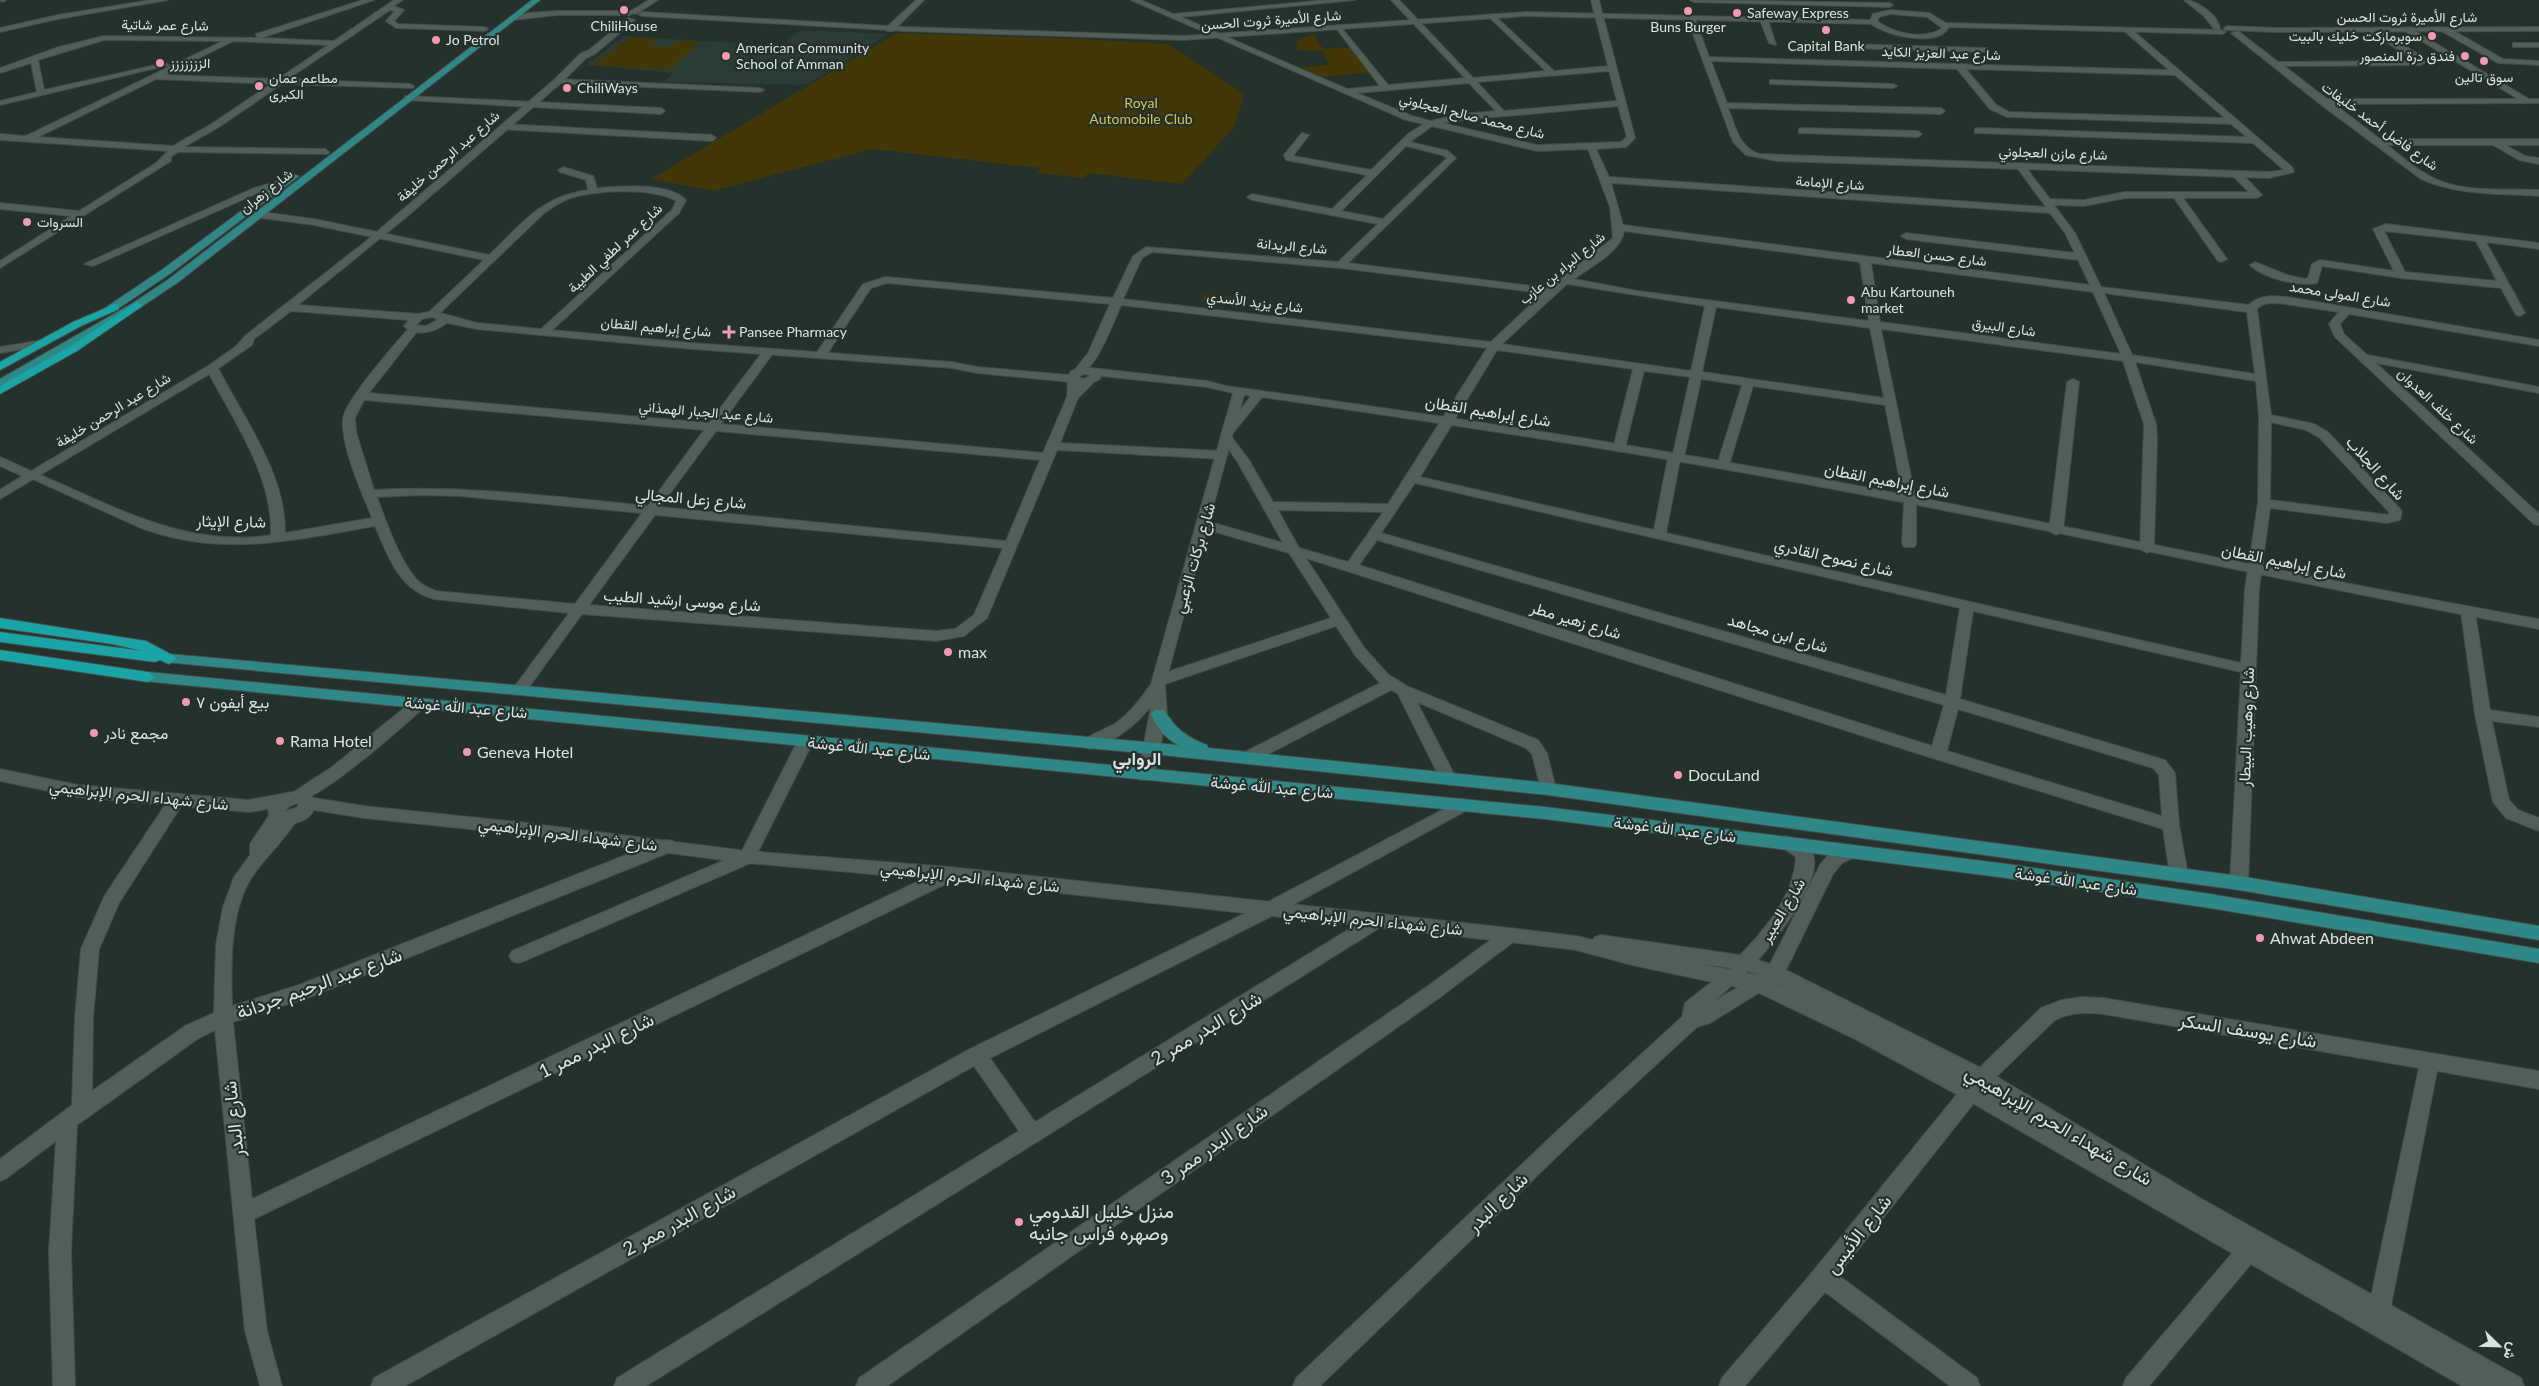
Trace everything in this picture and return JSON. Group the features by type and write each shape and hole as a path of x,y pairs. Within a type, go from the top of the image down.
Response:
{"highway":[{"path":"0,391 73,348 137,305"},
{"path":"0,367 115,307"},
{"path":"0,623 112,639 146,646 169,659"},
{"name":"شارع عبد الله غوشة","path":"0,637 169,659"},
{"name":"شارع عبد الله غوشة","path":"0,655 148,677"},
{"path":"0,665 112,679 148,677"}],"main road":[{"name":"شارع زهران","path":"0,375 115,307 167,271 484,30 526,3 536,0"},
{"name":"شارع زهران","path":"0,384 137,305 173,281 261,215 408,98 513,18 526,3"},
{"name":"شارع عبد الله غوشة","path":"169,659 1249,757 1548,789 2239,883 2539,933"},
{"name":"شارع عبد الله غوشة","path":"148,677 1146,776 1463,805 1786,842 2200,899 2539,956"},
{"path":"1159,714 1163,726 1173,736 1214,755"}],"street":[{"path":"0,30 120,3 164,0"},
{"path":"246,40 370,0"},
{"path":"0,265 83,214 184,147 399,0"},
{"path":"618,18 637,14 654,0"},
{"path":"890,29 920,0"},
{"name":"شارع محمد صالح العجلوني","path":"1135,0 1396,113 1537,148 1591,148 1623,145 1630,141 1631,134 1621,103 1595,0"},
{"path":"1172,16 1208,11 1351,0"},
{"path":"1395,0 1502,113"},
{"path":"1694,0 1888,2 1882,13 1873,19 1873,22 1890,31 1920,36 1941,32 1946,28 1937,19 1901,5"},
{"path":"2188,0 2222,29"},
{"name":"شارع الأميرة ثروت الحسن","path":"526,3 546,12"},
{"path":"388,7 400,11 390,21 391,24 396,26 484,30"},
{"name":"شارع الأميرة ثروت الحسن","path":"513,18 546,12 637,14 671,18 890,29 1116,37 1220,37 1534,14 1873,22"},
{"path":"1882,13 1922,14"},
{"name":"شارع الأميرة ثروت الحسن","path":"595,14 618,18"},
{"name":"شارع عبد الرحمن خليفة","path":"0,495 212,368 328,282 330,277 532,104 583,56 592,52 637,14"},
{"path":"1493,16 1552,73"},
{"name":"شارع عبد الرحمن خليفة","path":"583,56 583,52 618,18"},
{"name":"شارع مازن العجلوني","path":"1691,18 1740,148 1756,155 1804,159 2237,174 2281,175 2289,172 2289,169 2127,30"},
{"path":"1764,20 1773,43"},
{"name":"شارع الأميرة ثروت الحسن","path":"1945,25 2127,30 2539,29"},
{"path":"1340,28 1385,87"},
{"name":"شارع فاضل أحمد خليفات","path":"2222,29 2236,32 2249,45"},
{"name":"شارع فاضل أحمد خليفات","path":"2222,29 2249,45 2377,142 2434,182 2462,188 2539,193"},
{"name":"شارع الأميرة ثروت الحسن","path":"2236,32 2274,30"},
{"path":"2274,64 2420,63 2420,59 2372,30"},
{"path":"2407,30 2539,108"},
{"path":"2446,30 2501,61 2539,63"},
{"path":"1920,36 1932,48"},
{"name":"شارع عمر شاتية","path":"0,71 104,38 232,39 335,44"},
{"path":"25,139 232,39"},
{"path":"2516,45 2539,45"},
{"path":"1847,46 1986,50"},
{"name":"شارع عبد العزيز الكايد","path":"1706,58 1823,73 1960,67 2175,72"},
{"path":"34,59 41,94"},
{"path":"0,103 188,60"},
{"path":"1960,67 1996,110 2007,114 2232,121"},
{"path":"1346,92 1612,68"},
{"path":"1773,82 1823,73 1894,86"},
{"path":"154,77 410,86"},
{"path":"558,81 760,90"},
{"path":"408,98 661,111"},
{"path":"2323,102 2539,101"},
{"path":"1335,212 1372,173 1405,143 1431,123 1461,117 1621,103"},
{"path":"1724,105 1847,120 1918,134"},
{"path":"577,131 602,108"},
{"path":"1802,131 1847,120 1941,111"},
{"path":"184,147 216,125"},
{"path":"504,127 712,138"},
{"path":"1978,131 2255,140"},
{"path":"1305,135 1288,155 1289,158 1372,173"},
{"path":"0,142 5,138 325,152"},
{"path":"2377,142 2539,142"},
{"path":"2495,142 2522,158 2539,161"},
{"path":"1340,265 1452,158 1445,152 1405,143"},
{"name":"شارع البراء بن عازب","path":"1351,567 1412,480 1494,346 1551,291 1615,244 1620,228 1606,180 1591,148"},
{"path":"2020,166 2070,234 2128,358 2150,424 2147,549"},
{"path":"563,170 590,178 593,191"},
{"name":"شارع الإمامة","path":"1606,180 2050,206 2084,203 2124,195 2257,195 2237,174"},
{"path":"89,264 257,190 286,182"},
{"name":"شارع عمر لطفي الطيبة","path":"433,314 489,258 549,205 568,196 593,191 632,189 665,193 678,197 680,204 676,211 544,332"},
{"path":"2528,192 2539,207"},
{"path":"2178,196 2222,259"},
{"path":"1252,197 1384,222"},
{"path":"0,206 83,214"},
{"path":"261,215 314,222 489,258"},
{"path":"2401,275 2378,229 2386,227 2539,246"},
{"name":"شارع حسن العطار","path":"1620,228 2252,309"},
{"path":"1906,236 2081,257"},
{"path":"2479,238 2520,313"},
{"name":"شارع الريدانة","path":"1083,376 1138,256 1150,249 1340,265 1551,291"},
{"path":"1865,260 1889,402 1910,501 1909,544"},
{"path":"2255,265 2286,278 2305,282 2313,281 2316,266 2320,263 2401,275 2505,285"},
{"name":"شارع يزيد الأسدي","path":"821,355 866,286 878,281 893,280 1118,301 1494,346 1889,402"},
{"name":"شارع البيرق","path":"1566,281 1610,290 2128,358 2260,378"},
{"name":"شارع المولى محمد","path":"2252,309 2259,301 2277,299 2539,343"},
{"path":"1659,536 1711,304"},
{"path":"2252,309 2265,417 2264,503 2255,572"},
{"path":"289,310 417,324 440,322 443,316 433,314 417,324"},
{"name":"شارع خلف العدوان","path":"2347,310 2334,324 2334,329 2539,521"},
{"name":"شارع إبراهيم القطان","path":"440,322 768,352 1083,376 1205,390 1260,393 1447,420 1723,465 1910,501 2255,572 2539,624"},
{"name":"شارع موسى ارشيد الطيب","path":"417,324 351,412 349,433 380,521 406,575 411,582 425,592 434,595 577,609 948,636 964,631 980,618 1083,376"},
{"path":"0,350 43,343"},
{"path":"519,690 768,352"},
{"path":"2367,358 2535,389 2539,401"},
{"path":"1619,448 1639,366"},
{"path":"212,368 257,456 272,492 278,512 278,538"},
{"path":"1723,465 1749,382"},
{"path":"2056,531 2073,382"},
{"name":"شارع بركات الزعبي","path":"1146,776 1159,714 1159,683 1228,435 1232,390"},
{"name":"شارع بركات الزعبي","path":"1228,435 1260,393"},
{"name":"شارع عبد الجبار الهمذاني","path":"362,396 711,427 1050,452 1222,455"},
{"name":"شارع الجلاب","path":"2264,503 2380,519 2395,517 2396,511 2324,435 2310,427 2265,417"},
{"path":"1228,435 1294,550 1360,652 1384,679 1397,688 1532,744 1539,753 1548,789"},
{"name":"شارع الإيثار","path":"0,462 146,525 173,534 216,541 260,541 380,521"},
{"name":"شارع نصوح القادري","path":"1412,480 2248,670"},
{"name":"شارع زعل المجالي","path":"370,494 421,491 460,492 650,512 1010,545"},
{"path":"1269,506 1393,508"},
{"name":"شارع زهير مطر","path":"1203,524 1351,567 1938,754 2171,825"},
{"name":"شارع ابن مجاهد","path":"1375,535 2147,759 2159,764 2167,773 2171,825"},
{"name":"شارع وهيب البيطار","path":"2239,883 2252,589 2255,572"},
{"path":"1938,754 1952,703 1968,605"},
{"path":"2468,612 2483,714 2501,802 2512,814 2539,825"},
{"path":"1159,683 1339,620"},
{"name":"شارع بركات الزعبي","path":"1090,743 1122,728 1143,706 1159,683"},
{"path":"1249,757 1397,688"},
{"path":"1397,688 1448,778"},
{"path":"302,800 420,703"},
{"path":"2483,714 2539,722"},
{"path":"518,956 747,857 804,742"},
{"name":"شارع شهداء الحرم الإبراهيمي","path":"0,775 78,791 249,806 302,800 364,812 667,846 747,857 950,874 1510,935 1576,944 1632,958 1730,977 1766,978"},
{"path":"64,1386 60,1251 90,949 111,900 177,800"},
{"name":"شارع البدر","path":"271,1386 256,1331 242,1214 223,1017 222,979 230,915 242,878 258,856 271,843 284,817 279,806 302,800"},
{"name":"شارع البدر ممر 2","path":"382,1386 977,1055 1270,909 1463,805"},
{"name":"شارع شهداء الحرم الإبراهيمي","path":"249,806 284,817 364,812"},
{"path":"2171,825 2179,875"},
{"name":"شارع العبير","path":"1730,977 1773,931 1804,873 1806,854 1786,842"},
{"name":"شارع عبد الرحيم جردانة","path":"0,1171 75,1114 192,1032 223,1017 303,992 667,846"},
{"name":"شارع العبير","path":"1766,978 1786,954 1826,870 1836,858 1851,851"},
{"name":"شارع البدر ممر 1","path":"242,1214 950,874"},
{"name":"شارع البدر ممر 2","path":"625,1386 1378,920"},
{"name":"شارع البدر ممر 3","path":"867,1386 1432,993 1510,935"},
{"name":"شارع شهداء الحرم الإبراهيمي","path":"1576,944 1596,942 1744,963 1766,978 1976,1084 2379,1311 2500,1385"},
{"name":"شارع البدر","path":"1691,1020 1692,1009 1730,977"},
{"name":"شارع البدر","path":"1304,1386 1566,1136 1691,1020 1703,1017 1766,978"},
{"name":"شارع يوسف السكر","path":"1976,1084 2048,1014 2061,1008 2080,1004 2430,1060 2539,1080"},
{"path":"977,1055 1032,1134"},
{"path":"2379,1311 2430,1060"},
{"name":"شارع شهداء الحرم الإبراهيمي","path":"1976,1084 2247,1252 2500,1385"},
{"name":"شارع الأنيس","path":"1730,1386 1824,1277 1976,1084"},
{"path":"2134,1386 2247,1252"},
{"path":"1824,1277 1969,1386"}],"shaded area":[{"name":"American Community School of Amman","path":"801,30 888,34 807,85 662,82 674,73 586,65 624,36 781,46"}],"green space":[{"name":"Royal Automobile Club","path":"897,33 1168,44 1244,94 1235,126 1182,184 1088,173 1084,178 1037,173 1041,168 872,149 713,191 651,179"},
{"path":"1313,33 1323,49 1351,47 1372,72 1322,77 1302,68 1329,64 1323,51 1297,50 1296,42"},
{"path":"631,37 658,39 650,45 670,47 678,40 700,42 692,47 688,47 695,48 669,70 593,65"},
{"path":"1205,294 1242,298 1238,306 1201,301"}],"place":[{"name":"ChiliHouse","path":"624,10"},
{"name":"Buns Burger","path":"1688,11"},
{"name":"Safeway Express","path":"1737,13"},
{"name":"Capital Bank","path":"1826,30"},
{"name":"سوبرماركت خليك بالبيت","path":"2432,36"},
{"name":"Jo Petrol","path":"436,40"},
{"name":"American Community School of Amman","path":"726,56"},
{"name":"فندق درة المنصور","path":"2465,56"},
{"name":"سوق تالين","path":"2484,61"},
{"name":"الززززززز","path":"160,63"},
{"name":"مطاعم عمان الكبرى","path":"259,86"},
{"name":"ChiliWays","path":"567,88"},
{"name":"السروات","path":"27,222"},
{"name":"Abu Kartouneh market","path":"1851,300"},
{"name":"Pansee Pharmacy","path":"729,332"},
{"name":"max","path":"948,652"},
{"name":"بيع أيفون ٧","path":"186,702"},
{"name":"مجمع نادر","path":"94,733"},
{"name":"Rama Hotel","path":"280,741"},
{"name":"Geneva Hotel","path":"467,752"},
{"name":"DocuLand","path":"1678,775"},
{"name":"Ahwat Abdeen","path":"2260,938"},
{"name":"منزل خليل القدومي وصهره فراس جانبه","path":"1019,1222"}],"district":[{"name":"الروابي","path":"1137,759"}]}
